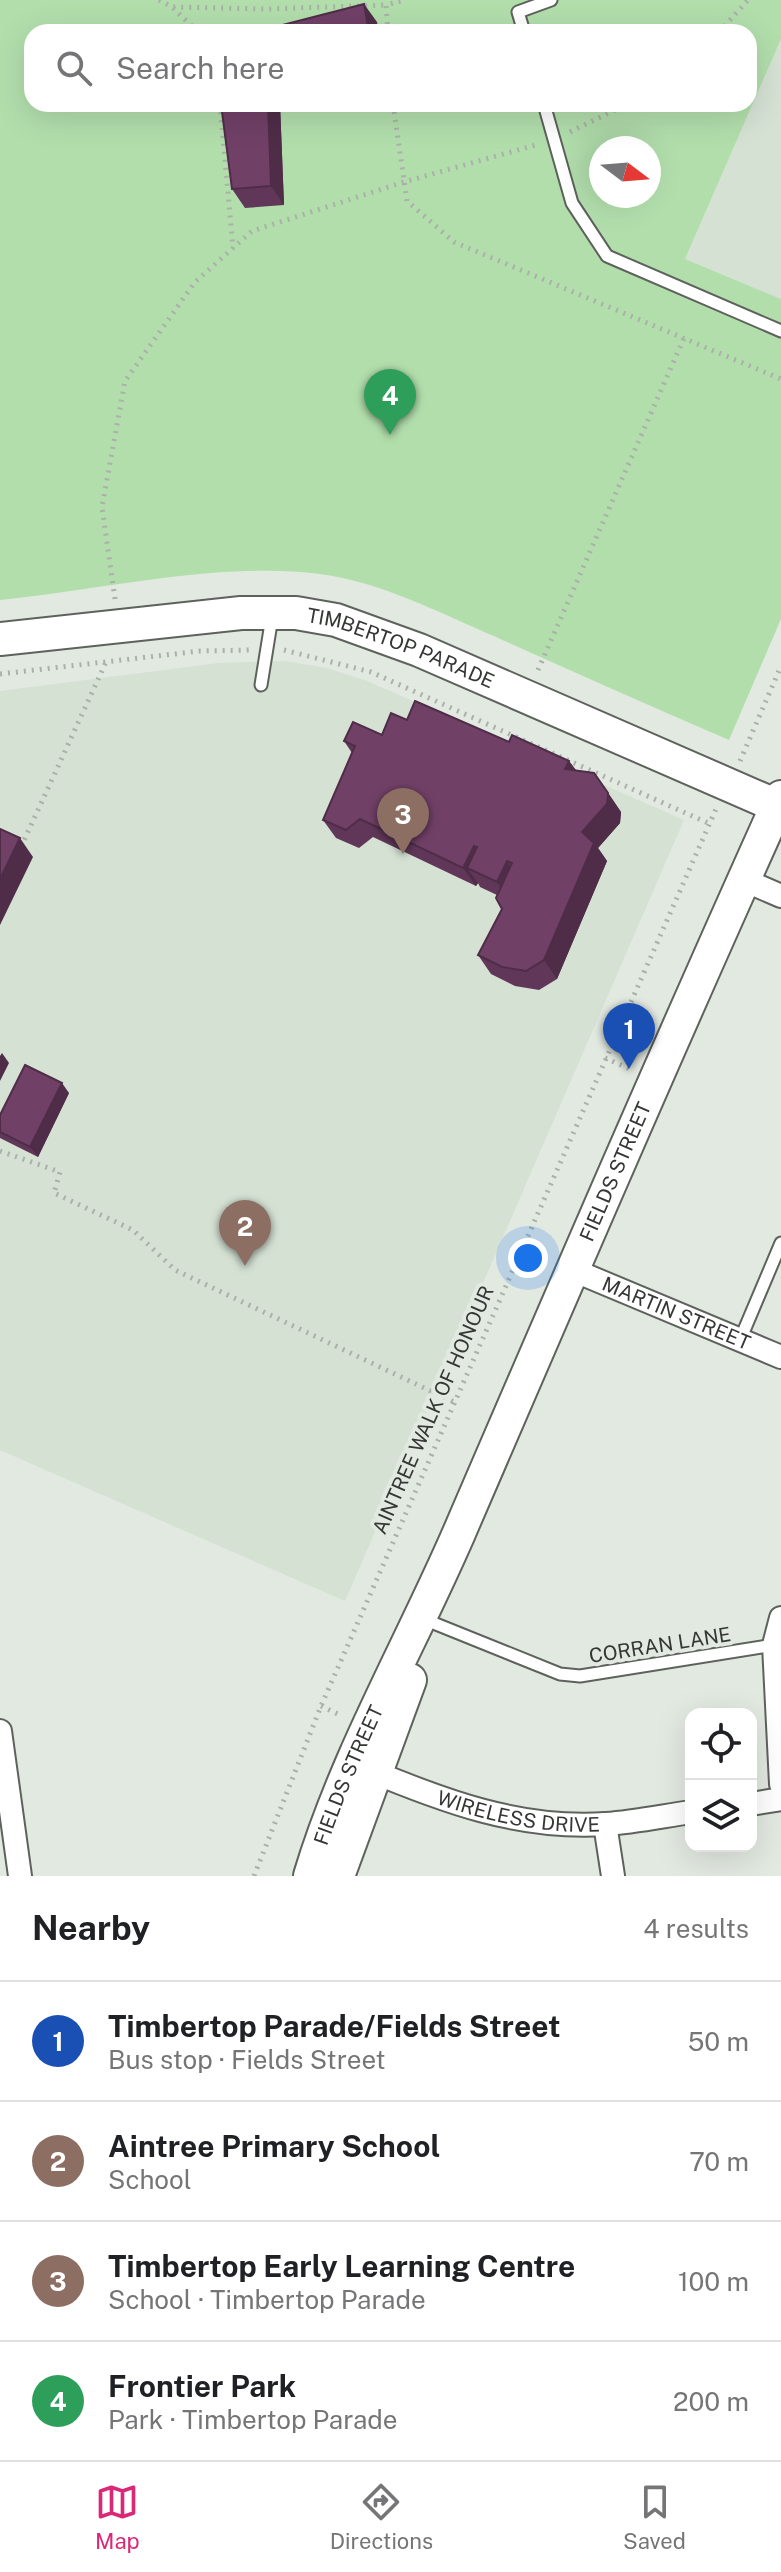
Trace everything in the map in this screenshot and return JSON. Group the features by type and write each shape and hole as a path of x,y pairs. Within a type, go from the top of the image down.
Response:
{"street":[{"name":"TIMBERTOP PARADE","path":"0,639 200,616 273,612 336,620 370,630 527,696 729,786 779,802"},
{"name":"FIELDS STREET","path":"310,1876 364,1767 453,1546 779,802"},
{"path":"744,880 781,896"},
{"name":"MARTIN STREET","path":"573,1270 781,1357"},
{"path":"779,1629 781,1784"},
{"path":"0,1731 4,1788 20,1876"},
{"name":"FIELDS STREET","path":"338,1876 364,1767"},
{"name":"WIRELESS DRIVE","path":"364,1767 482,1813 544,1823 605,1824 685,1813"},
{"path":"757,1803 781,1799"},
{"path":"605,1824 613,1876"}],"lane":[{"path":"522,24 518,12 551,0"},
{"path":"546,112 572,203 607,256 781,331"},
{"path":"261,685 273,612"},
{"path":"740,1340 781,1243"},
{"name":"CORRAN LANE","path":"424,1619 560,1674 580,1676 779,1629"}],"path":[{"path":"159,0 172,7 190,24"},
{"path":"172,7 268,9 386,5 405,0"},
{"path":"726,24 748,0"},
{"path":"386,5 387,24"},
{"path":"221,112 233,248"},
{"path":"394,112 407,201 454,242 781,379"},
{"path":"119,626 102,507 125,381 195,282 252,231 404,182 554,140 611,112"},
{"path":"513,735 527,696 684,338"},
{"path":"0,674 200,651 286,650 371,672 708,823"},
{"path":"20,848 106,662"},
{"name":"AINTREE WALK OF HONOUR","path":"254,1876 321,1706 708,823 729,786 781,666"},
{"path":"0,1151 60,1172 54,1193 133,1230 175,1270 454,1402"}],"shaded area":[{"path":"781,39 781,299 685,259 749,112 757,112 757,94"},
{"path":"284,661 327,668 367,681 684,820 345,1601 0,1450 0,691 219,663"}],"green space":[{"path":"0,0 781,0 781,39 757,94 757,24 24,24 24,112 749,112 685,259 781,299 781,619 729,740 432,609 365,584 320,574 282,571 160,578 0,600"}],"building":[{"path":"364,4 368,24 286,24"},
{"path":"222,112 268,112 271,186 232,189"},
{"path":"415,701 509,742 512,735 569,761 565,769 594,773 608,793 607,804 582,832 594,843 544,960 526,971 502,967 478,955 502,909 496,898 512,863 507,861 497,882 467,868 477,847 474,846 463,868 360,819 346,830 323,820 355,746 344,741 353,722 382,735 391,713 407,720"},
{"path":"0,829 20,838 0,879"},
{"path":"25,1065 62,1083 30,1147 0,1132 0,1115"}],"place":[{"name":"Frontier Park","path":"390,435"},
{"name":"Timbertop Early Learning Centre","path":"403,854"},
{"name":"Timbertop Parade/Fields Street","path":"629,1069"},
{"name":"Aintree Primary School","path":"245,1266"}]}
